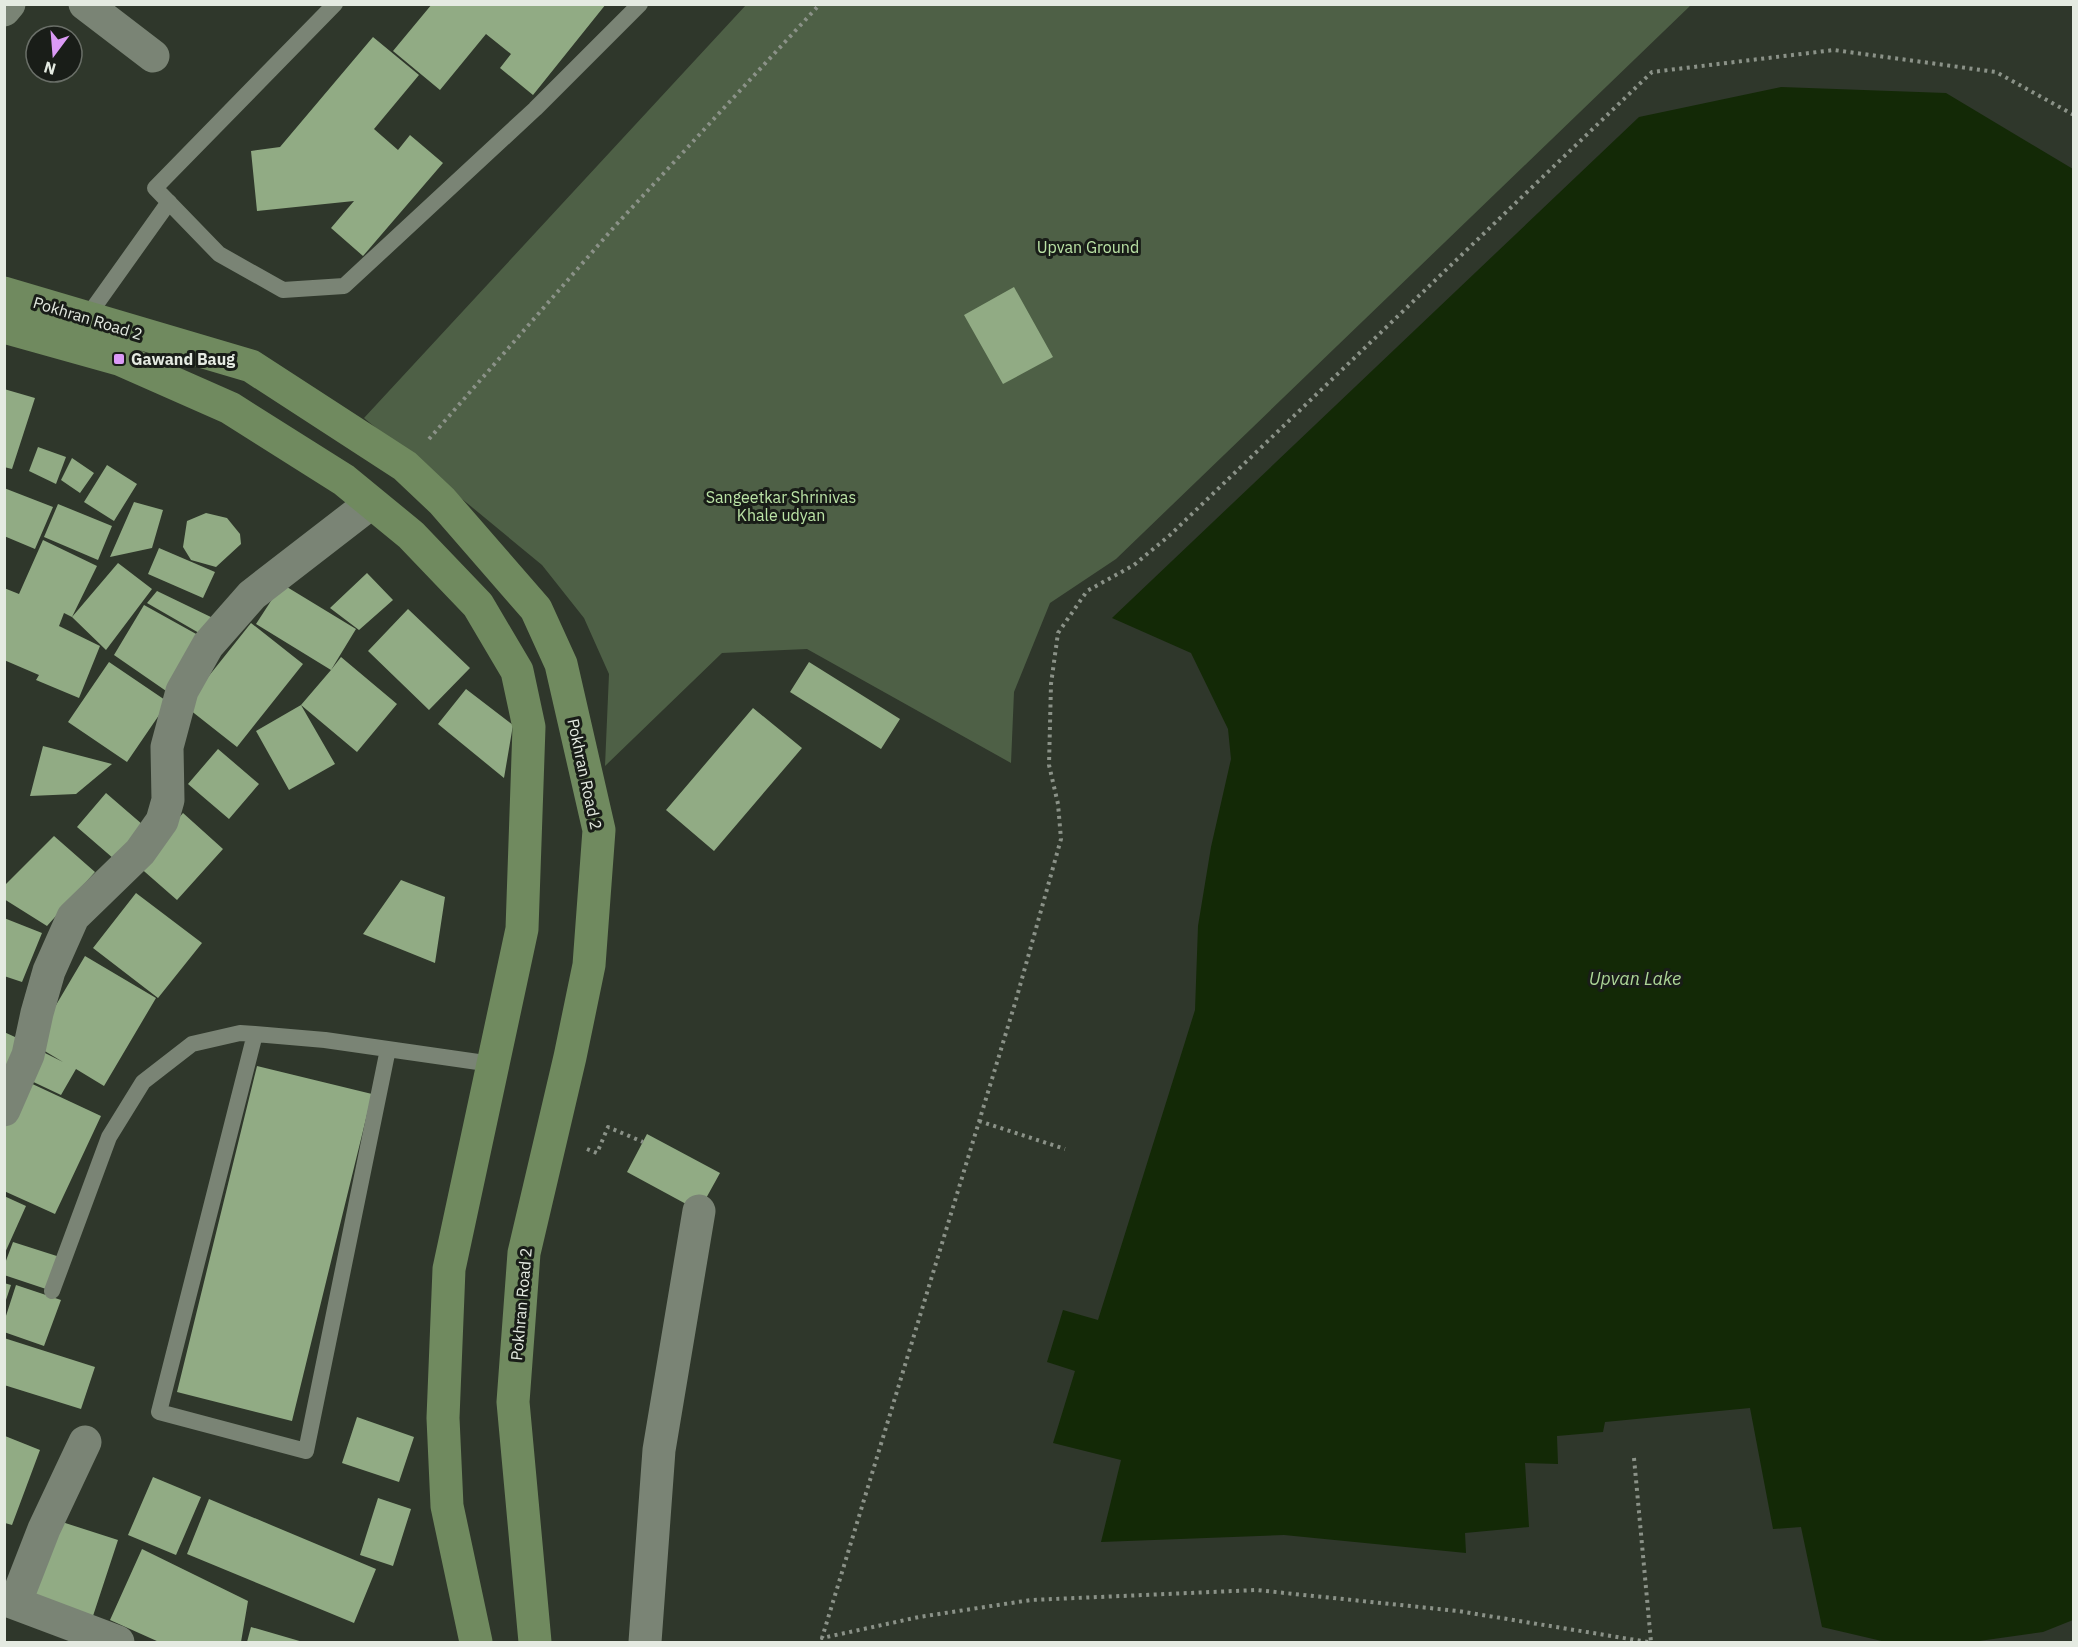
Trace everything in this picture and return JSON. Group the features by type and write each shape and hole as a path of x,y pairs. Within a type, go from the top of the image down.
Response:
{"main road":[{"name":"Pokhran Road 2","path":"4,293 251,366 405,466 442,501 536,609 561,664 599,830 589,965 524,1253 513,1402 535,1642"},
{"name":"Pokhran Road 2","path":"4,327 119,359 230,408 344,480 411,535 478,605 518,671 529,727 522,929 449,1269 443,1418 447,1506 476,1642"}],"street":[{"path":"4,10 9,4"},
{"path":"86,4 153,56"},
{"path":"4,1110 28,1055 50,970 73,917 140,852 162,821 168,800 167,747 182,691 208,645 252,595 371,503"},
{"path":"645,1642 659,1450 699,1211"},
{"path":"85,1442 10,1600 118,1642"}],"lane":[{"path":"335,4 154,188 219,254 283,290 344,286 536,109 640,4"},
{"path":"87,317 169,202"},
{"path":"52,1291 110,1137 143,1082 192,1044 240,1033 255,1034 325,1040 492,1064"},
{"path":"255,1034 159,1412 306,1451 388,1049"}],"path":[{"path":"405,466 615,225 820,4"},
{"path":"1634,1458 1649,1642 1458,1611 1256,1590 1031,1600 919,1617 822,1638 979,1120 1061,839 1058,804 1049,765 1051,684 1058,633 1087,591 1134,565 1170,535 1652,72 1834,50 1996,72 2073,115"},
{"path":"979,1120 1065,1149"},
{"path":"597,1153 608,1127 643,1142"}],"green space":[{"name":"Upvan Ground","path":"746,5 1691,5 1116,559 1050,603 1014,692 1011,763 807,649 722,653 605,766 609,674 584,618 542,565 364,418"}],"water":[{"name":"Upvan Lake","path":"1781,87 1946,93 2073,169 2073,1620 2043,1632 1972,1642 1886,1642 1822,1627 1801,1527 1773,1529 1750,1408 1605,1422 1603,1432 1557,1436 1558,1464 1525,1463 1529,1527 1465,1533 1466,1553 1284,1535 1101,1542 1121,1460 1053,1443 1075,1371 1047,1362 1063,1310 1098,1320 1195,1010 1198,926 1211,847 1231,759 1228,729 1191,653 1112,618 1639,117"}],"building":[{"path":"432,4 606,4 533,95 500,68 511,54 486,34 440,90 393,51"},
{"path":"373,37 419,75 374,129 398,150 410,135 443,163 363,256 331,228 354,201 257,211 251,151 280,147"},
{"path":"1014,287 1053,357 1003,384 964,315"},
{"path":"4,389 35,398 12,469 4,467"},
{"path":"38,447 66,457 56,484 29,471"},
{"path":"72,458 94,473 80,493 61,480"},
{"path":"107,465 137,484 114,521 84,502"},
{"path":"4,488 53,507 35,549 4,536"},
{"path":"134,502 163,510 152,548 110,557"},
{"path":"58,504 112,526 98,560 44,537"},
{"path":"206,513 227,518 240,534 241,544 216,567 191,560 183,547 187,521"},
{"path":"43,540 97,566 72,617 64,613 59,626 100,646 79,698 36,680 39,675 4,660 4,588 19,594"},
{"path":"159,548 215,572 203,598 148,574"},
{"path":"118,563 152,589 106,650 72,617"},
{"path":"367,573 393,600 359,630 330,608"},
{"path":"282,584 356,629 331,670 256,624"},
{"path":"157,591 215,619 206,637 147,603"},
{"path":"144,605 198,635 169,693 114,655"},
{"path":"408,609 470,668 429,710 368,651"},
{"path":"251,623 303,664 237,747 185,706"},
{"path":"341,657 397,704 357,752 301,705"},
{"path":"109,662 168,702 127,762 68,722"},
{"path":"809,662 900,719 881,749 790,692"},
{"path":"466,689 513,725 504,778 438,724"},
{"path":"301,705 335,764 289,790 256,731"},
{"path":"753,708 802,748 714,851 666,810"},
{"path":"43,746 112,764 76,794 30,796"},
{"path":"218,749 259,784 229,819 188,784"},
{"path":"106,793 150,831 121,865 77,827"},
{"path":"183,813 223,849 177,900 137,865"},
{"path":"54,836 95,872 47,926 4,899 4,886"},
{"path":"401,880 445,897 435,963 363,934"},
{"path":"136,893 202,943 158,998 93,948"},
{"path":"4,918 42,933 22,982 4,976"},
{"path":"85,956 156,998 104,1086 76,1069 61,1095 25,1078 39,1050 63,1062 33,1044"},
{"path":"4,1032 26,1042 4,1088"},
{"path":"257,1066 372,1094 292,1421 177,1392"},
{"path":"26,1081 101,1116 55,1214 4,1191 4,1127"},
{"path":"647,1134 720,1173 699,1211 627,1172"},
{"path":"4,1196 26,1206 4,1255"},
{"path":"13,1242 63,1258 52,1291 4,1275 4,1266"},
{"path":"4,1283 11,1285 5,1303 4,1303"},
{"path":"16,1285 61,1300 44,1346 4,1332 4,1322"},
{"path":"4,1338 95,1367 81,1409 4,1385"},
{"path":"357,1417 414,1437 399,1482 342,1463"},
{"path":"5,1436 40,1450 12,1525 5,1523"},
{"path":"153,1477 201,1497 176,1555 128,1535"},
{"path":"378,1498 411,1509 393,1566 360,1555"},
{"path":"209,1499 376,1569 354,1623 187,1554"},
{"path":"59,1521 118,1540 92,1619 32,1599"},
{"path":"142,1549 248,1601 241,1642 159,1642 110,1620"},
{"path":"251,1627 303,1642 247,1642"}],"place":[{"name":"Gawand Baug","path":"119,359"}],"park label":[{"name":"Sangeetkar Shrinivas Khale udyan","path":"781,506"}]}
